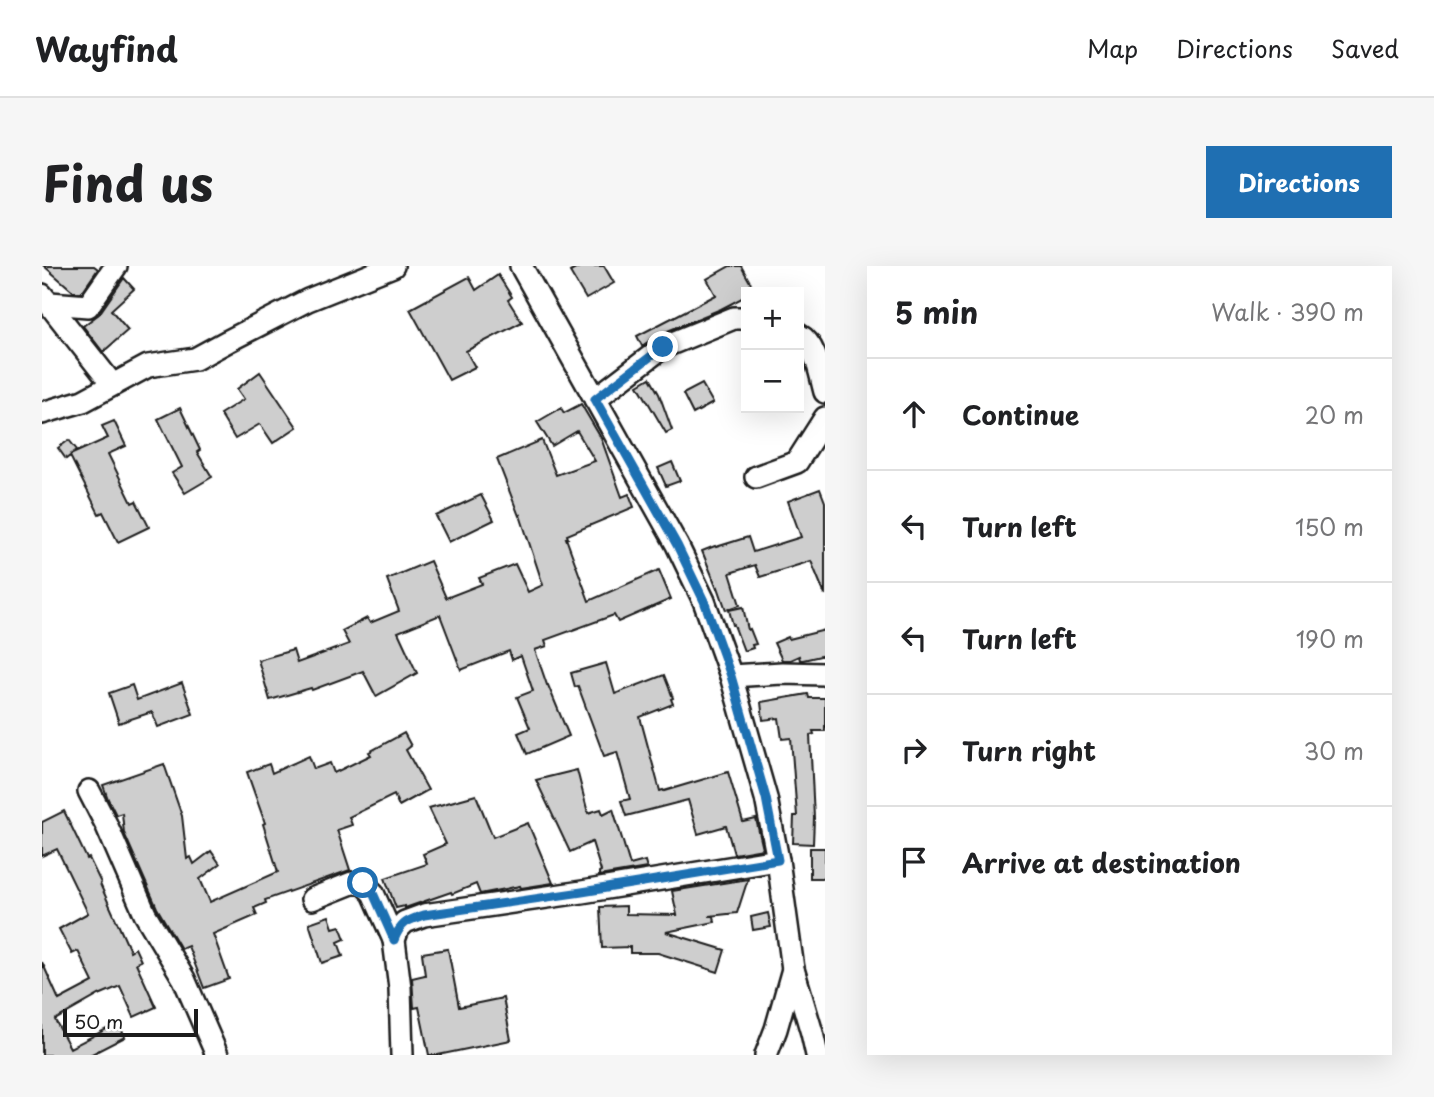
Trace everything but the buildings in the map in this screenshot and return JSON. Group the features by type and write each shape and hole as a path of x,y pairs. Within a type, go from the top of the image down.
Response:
{"street":[{"path":"46,299 88,306 116,266"},
{"path":"42,413 83,401 148,366 195,359 308,300 393,266"},
{"path":"521,266 677,545 704,601 731,676 766,798 778,860 793,969 817,1055"},
{"path":"46,299 112,384"},
{"path":"595,399 663,347 734,318 741,318"},
{"path":"804,338 814,357 825,392"},
{"path":"756,477 797,462 825,418"},
{"path":"731,676 825,674"},
{"path":"89,791 145,914 184,979 217,1055"},
{"path":"394,940 398,929 405,922 424,915 778,860"},
{"path":"312,899 352,883 363,883 373,893 394,940 400,988 402,1055"},
{"path":"766,1055 793,969"}],"route":[{"path":"363,883 373,893 394,940 398,929 405,922 424,915 778,860 766,798 731,676 704,601 677,545 595,399 663,347"}]}
